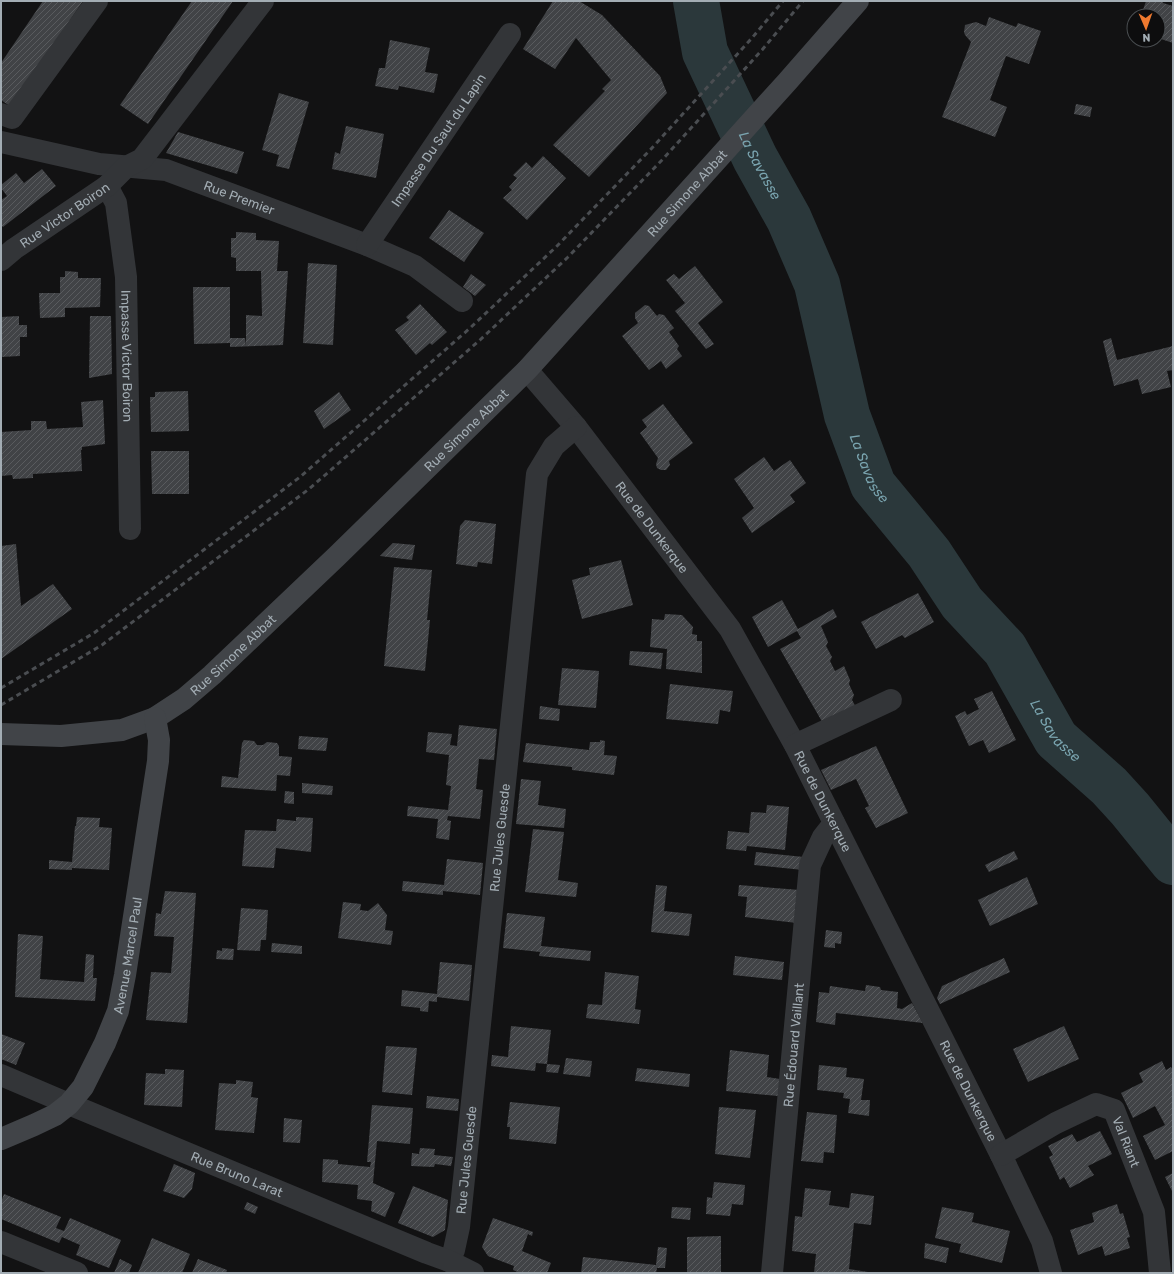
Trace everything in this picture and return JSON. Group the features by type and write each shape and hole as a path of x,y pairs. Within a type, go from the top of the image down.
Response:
{"main road":[{"name":"Rue Simone Abbat","path":"1,734 61,736 122,730 155,718 184,699 212,675 337,556 527,370 787,82 858,1"},
{"name":"Avenue Marcel Paul","path":"1,1139 55,1115 69,1104 83,1087 94,1068 118,1011 125,975 158,761 159,740 155,718"}],"street":[{"path":"1,114 12,118 97,1"},
{"name":"Rue Victor Boiron","path":"5,253 107,186 126,167 142,159 263,1"},
{"name":"Impasse Du Saut du Lapin","path":"367,245 510,34"},
{"name":"Rue Premier","path":"1,142 99,164 166,170 367,245 416,266 462,301"},
{"name":"Impasse Victor Boiron","path":"107,186 116,203 126,277 130,529"},
{"name":"Rue de Dunkerque","path":"527,370 576,427 730,629 795,745 1001,1155 1042,1241 1051,1273"},
{"name":"Rue Jules Guesde","path":"462,1269 454,1250 460,1219 537,474 554,446 576,427"},
{"path":"795,745 891,700"},
{"name":"Rue Édouard Vaillant","path":"772,1273 810,865 822,837 834,823"},
{"name":"Rue Bruno Larat","path":"1,1075 462,1269"},
{"name":"Val Riant","path":"1001,1155 1056,1123 1096,1104 1114,1110 1154,1212 1160,1273"},
{"path":"1,1242 77,1273"}],"building":[{"path":"43,1 83,1 11,107 1,100 1,63"},
{"path":"192,1 233,1 148,124 120,105"},
{"path":"553,1 579,1 602,15 660,76 667,93 589,177 553,145 605,91 602,89 611,80 576,38 555,69 523,49"},
{"path":"1146,1 1163,1 1163,3 1173,6 1173,43 1166,41 1166,8 1144,8"},
{"path":"989,17 1016,27 1018,23 1041,31 1029,64 1006,56 990,100 1007,107 995,137 942,117 971,42 965,35 965,25 976,22 986,26"},
{"path":"390,40 430,48 425,72 438,74 434,93 399,86 398,90 375,86 379,68 385,68"},
{"path":"279,93 309,102 289,169 276,166 279,155 262,150"},
{"path":"1076,104 1092,107 1090,117 1074,114"},
{"path":"346,126 384,134 376,178 332,169 335,152 340,154"},
{"path":"178,132 244,152 237,174 166,153"},
{"path":"543,156 566,178 527,220 503,198 512,190 509,187 517,178 513,175 526,162 532,168"},
{"path":"42,169 56,186 3,227 1,225 1,200 7,196 1,188 1,185 16,173 24,183"},
{"path":"449,210 484,233 464,262 429,238"},
{"path":"236,232 256,233 256,240 279,241 277,271 288,271 283,345 230,347 230,343 194,344 193,287 230,287 230,338 245,338 246,346 246,315 262,316 261,271 236,271 236,258 231,257 231,238 236,238"},
{"path":"308,263 337,265 333,345 303,343"},
{"path":"695,266 723,302 698,323 714,344 706,349 675,311 685,303 666,280 674,274 679,279"},
{"path":"65,271 78,272 78,278 101,278 100,307 65,308 65,317 40,318 39,293 60,293 60,277 65,277"},
{"path":"471,274 486,285 475,296 463,287"},
{"path":"420,304 447,332 432,345 430,343 416,355 395,330 409,320 406,317"},
{"path":"645,305 649,306 657,316 659,314 664,315 674,328 669,332 679,346 677,349 682,356 666,369 661,361 649,370 622,336 638,323 635,318 635,313"},
{"path":"19,316 19,325 27,325 27,337 20,337 20,356 1,357 1,317"},
{"path":"90,316 111,316 112,374 89,378"},
{"path":"1111,338 1117,360 1173,346 1173,370 1167,371 1171,387 1142,394 1138,379 1114,386 1103,341"},
{"path":"188,391 189,431 151,432 150,397 155,397 155,392"},
{"path":"339,392 351,410 324,429 314,411"},
{"path":"103,400 105,444 82,447 82,471 33,474 33,478 13,479 12,475 1,476 1,432 31,430 31,421 46,421 47,429 83,427 81,402"},
{"path":"663,404 693,443 669,461 670,465 666,470 657,468 656,464 658,458 640,433 647,427 642,420"},
{"path":"151,451 189,451 189,494 152,494"},
{"path":"764,457 774,471 790,460 806,483 790,495 795,502 752,533 742,518 754,508 734,479"},
{"path":"465,520 496,524 492,564 478,562 477,567 456,564 460,526"},
{"path":"393,543 415,545 412,560 380,556"},
{"path":"16,544 21,606 53,584 72,609 1,659 1,546"},
{"path":"621,560 633,605 582,619 572,580 590,575 589,568"},
{"path":"394,567 432,570 427,620 430,620 425,671 384,666"},
{"path":"918,593 934,622 905,638 902,635 876,649 861,622"},
{"path":"782,600 798,629 833,609 837,617 821,626 828,642 826,646 832,657 830,661 835,671 844,666 854,695 852,700 857,709 824,725 780,649 801,638 797,631 768,647 752,617"},
{"path":"665,614 682,615 693,627 692,634 697,635 697,641 702,641 702,673 666,669 667,649 650,647 652,619 664,620"},
{"path":"630,651 663,653 661,669 629,665"},
{"path":"562,668 599,671 596,708 558,705"},
{"path":"670,684 733,691 730,712 720,710 718,724 666,719"},
{"path":"992,691 1016,740 989,753 983,740 969,746 955,716 965,711 967,715 979,709 974,699"},
{"path":"540,706 560,709 559,721 539,719"},
{"path":"459,725 497,729 494,760 479,759 476,789 483,790 480,819 448,816 447,820 451,821 449,840 436,838 438,819 407,816 408,806 448,810 451,786 446,785 449,755 426,752 428,732 452,734 450,745 457,746"},
{"path":"299,736 328,738 326,751 298,749"},
{"path":"244,740 254,741 257,745 263,745 267,742 277,743 279,746 279,756 292,757 290,776 277,775 276,791 221,787 222,776 238,778 242,743"},
{"path":"600,740 605,741 604,755 617,756 614,775 572,770 572,767 523,762 526,743 589,750 590,742 600,742"},
{"path":"876,746 908,813 876,828 865,808 869,806 856,779 831,790 821,770"},
{"path":"521,779 541,781 538,805 566,809 564,828 516,824"},
{"path":"302,783 333,786 332,795 302,793"},
{"path":"285,791 294,792 294,804 284,803"},
{"path":"767,805 789,807 785,850 747,846 746,851 726,849 728,831 749,833 751,812 766,813"},
{"path":"77,817 100,818 99,827 112,828 109,870 72,868 72,870 49,869 49,860 72,862"},
{"path":"296,817 313,818 311,852 276,848 274,868 242,866 245,830 276,831 277,819 296,821"},
{"path":"533,829 564,832 558,880 578,883 576,897 525,892"},
{"path":"1014,851 1018,859 989,872 985,865"},
{"path":"756,852 804,857 803,870 754,865"},
{"path":"447,859 483,863 480,895 443,891 443,895 402,891 403,881 444,885"},
{"path":"1027,877 1038,904 990,926 978,900"},
{"path":"656,885 667,886 664,911 692,914 689,936 651,932"},
{"path":"739,885 800,890 797,923 745,917 747,897 738,896"},
{"path":"165,891 196,893 187,1023 146,1020 151,972 171,973 174,937 154,936 156,913 161,914"},
{"path":"343,902 361,904 360,910 368,911 378,903 387,915 385,930 393,931 391,945 338,938"},
{"path":"241,908 268,910 266,940 261,940 260,951 237,950"},
{"path":"507,913 545,917 541,946 591,951 590,961 539,956 540,952 503,948"},
{"path":"826,930 842,932 841,944 835,943 835,948 824,947"},
{"path":"18,934 43,936 40,979 84,982 86,954 94,955 93,978 97,978 95,1001 15,997"},
{"path":"272,943 302,946 302,954 271,952"},
{"path":"222,948 234,949 233,960 216,959 217,950 222,951"},
{"path":"735,956 784,962 782,980 733,975"},
{"path":"1004,958 1010,972 940,1004 937,998 942,986"},
{"path":"440,962 472,965 469,1001 437,997 437,1002 429,1001 428,1012 420,1011 420,1008 401,1006 402,990 437,994"},
{"path":"605,972 639,976 635,1009 641,1010 639,1024 586,1018 588,1004 602,1005"},
{"path":"866,985 880,987 881,990 898,992 897,1008 902,1009 912,1003 923,1023 836,1013 835,1025 816,1022 819,992 829,993 830,986 865,991"},
{"path":"511,1026 551,1030 547,1064 536,1063 535,1071 491,1066 492,1055 508,1057"},
{"path":"1064,1026 1079,1059 1028,1082 1013,1049"},
{"path":"1,1034 25,1043 16,1065 1,1059"},
{"path":"386,1046 417,1048 412,1095 382,1092"},
{"path":"730,1050 769,1055 767,1077 780,1079 778,1096 726,1091"},
{"path":"566,1058 592,1061 590,1077 563,1074"},
{"path":"1162,1061 1166,1070 1171,1067 1173,1070 1173,1151 1155,1160 1143,1136 1165,1125 1155,1106 1133,1118 1121,1093 1143,1082 1139,1073"},
{"path":"547,1064 560,1065 558,1073 546,1072"},
{"path":"819,1065 847,1068 846,1077 864,1079 861,1100 870,1100 869,1116 848,1113 850,1099 843,1098 844,1093 817,1090"},
{"path":"637,1068 690,1074 689,1087 635,1081"},
{"path":"165,1069 184,1070 182,1107 144,1105 146,1073 165,1074"},
{"path":"236,1080 253,1082 251,1097 258,1098 254,1133 215,1130 219,1083 236,1084"},
{"path":"427,1096 459,1099 458,1111 426,1108"},
{"path":"510,1102 560,1107 556,1144 509,1139 510,1127 507,1127"},
{"path":"372,1105 413,1108 410,1144 377,1141 373,1183 395,1193 385,1217 371,1211 372,1201 357,1199 358,1185 322,1182 323,1159 338,1160 338,1164 370,1167 371,1162 367,1162"},
{"path":"719,1107 756,1110 750,1158 715,1154"},
{"path":"807,1112 837,1115 834,1153 824,1152 823,1163 801,1161"},
{"path":"284,1118 302,1120 300,1143 283,1142"},
{"path":"1100,1131 1112,1154 1088,1166 1094,1175 1070,1188 1064,1177 1060,1180 1049,1157 1053,1155 1048,1146 1072,1134 1077,1142"},
{"path":"420,1148 435,1149 434,1155 453,1157 451,1166 435,1164 434,1167 411,1166 412,1153 419,1154"},
{"path":"174,1164 195,1173 192,1189 184,1198 163,1191"},
{"path":"1173,1173 1173,1193 1165,1177"},
{"path":"714,1182 745,1185 743,1205 732,1204 730,1216 706,1214 707,1197 712,1198"},
{"path":"413,1186 448,1200 445,1230 433,1237 398,1223"},
{"path":"805,1188 831,1191 829,1205 849,1208 851,1193 874,1196 871,1225 854,1223 849,1269 868,1272 867,1273 814,1273 816,1254 792,1251 795,1216 802,1217"},
{"path":"4,1194 61,1217 56,1228 64,1231 70,1218 121,1240 109,1268 76,1255 80,1245 62,1237 59,1243 1,1219 1,1202"},
{"path":"247,1202 258,1207 255,1214 244,1209"},
{"path":"1117,1204 1120,1214 1123,1213 1130,1237 1127,1238 1130,1248 1105,1256 1102,1246 1078,1255 1070,1230 1094,1222 1092,1213"},
{"path":"672,1207 691,1208 690,1220 671,1218"},
{"path":"942,1207 974,1213 972,1222 1010,1231 1002,1263 959,1252 961,1244 935,1238"},
{"path":"493,1218 533,1232 532,1236 528,1234 522,1251 551,1263 547,1273 520,1273 513,1270 514,1266 488,1256 482,1247"},
{"path":"721,1236 721,1273 687,1273 687,1237"},
{"path":"152,1238 190,1254 182,1273 138,1273"},
{"path":"925,1243 949,1248 946,1263 924,1258"},
{"path":"658,1247 667,1248 665,1268 657,1268 656,1273 581,1273 583,1257 656,1265"},
{"path":"120,1259 132,1265 129,1273 114,1273"},
{"path":"198,1259 227,1270 226,1273 192,1273"}],"waterway":[{"name":"La Savasse","path":"696,1 705,52 755,158 789,219 817,284 847,415 873,485 929,553 962,603 1005,649 1056,739 1109,786 1130,809 1173,862"}],"railway":[{"path":"1,688 94,633 300,477 469,329 557,246 651,149 752,38 783,1"},
{"path":"1,705 102,645 309,489 480,340 568,257 662,160 762,50 803,1"}]}
